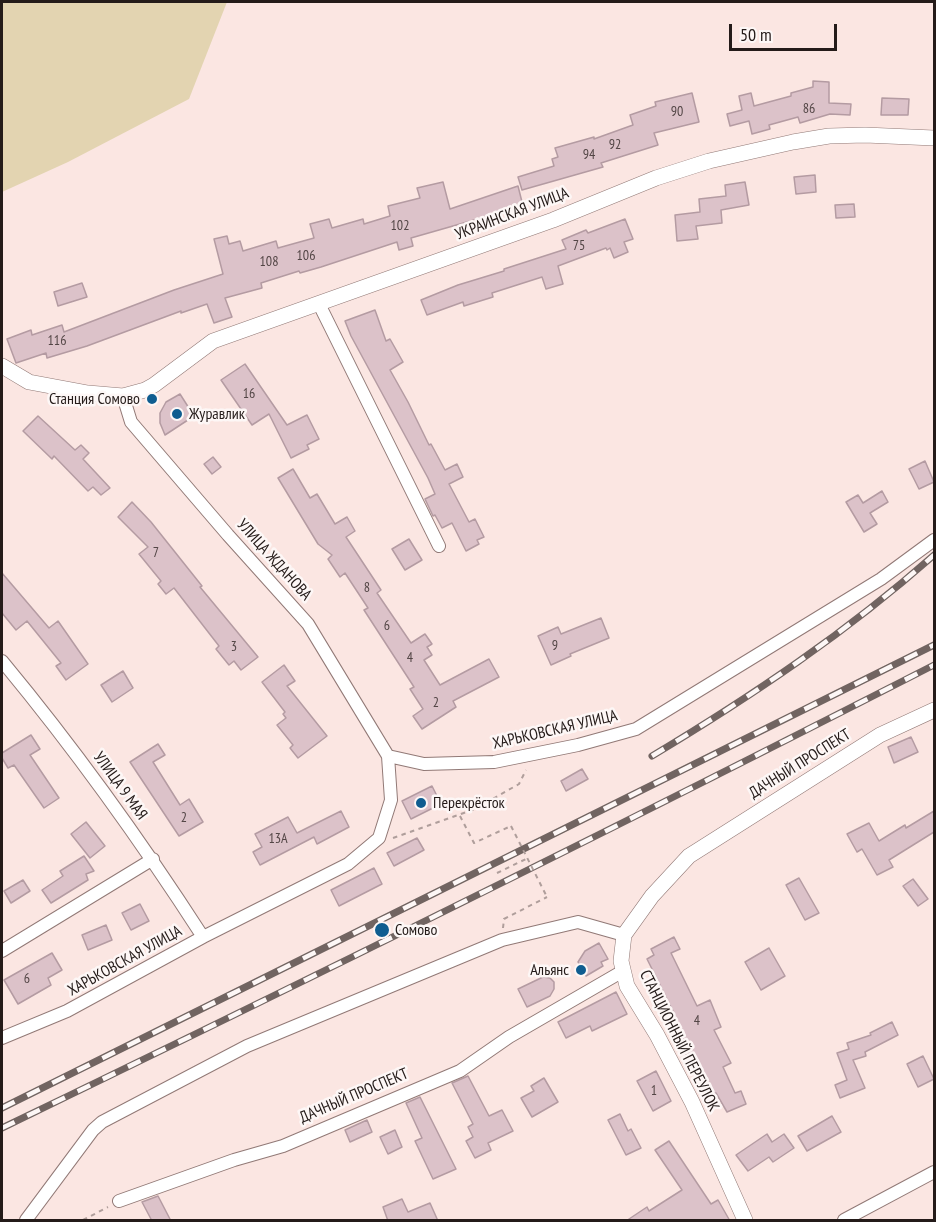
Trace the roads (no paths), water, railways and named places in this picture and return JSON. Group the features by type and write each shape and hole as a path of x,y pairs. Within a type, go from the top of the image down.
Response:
{"street":[{"name":"УКРАИНСКАЯ УЛИЦА","path":"123,396 154,385 213,341 553,220 603,198 709,161 829,136 934,138"},
{"path":"319,304 439,546"},
{"path":"2,366 29,382 67,390 123,396"},
{"name":"УЛИЦА ЖДАНОВА","path":"123,396 131,422 308,624 388,756"},
{"name":"ХАРЬКОВСКАЯ УЛИЦА","path":"2,1038 67,1011 203,937 348,864 380,838 392,800 388,756 424,764 494,762 578,745 636,729 881,579 934,540"},
{"name":"УЛИЦА 9 МАЯ","path":"2,661 53,722 153,859 203,937"},
{"name":"ДАЧНЫЙ ПРОСПЕКТ","path":"624,935 652,896 689,856 880,735 934,710"},
{"path":"2,951 153,859"},
{"path":"26,1221 93,1130 102,1122 247,1046 502,940 578,922 624,935"},
{"name":"СТАНЦИОННЫЙ ПЕРЕУЛОК","path":"624,935 621,961 627,986 657,1035 692,1102 745,1221"},
{"name":"ДАЧНЫЙ ПРОСПЕКТ","path":"119,1201 234,1160 283,1146 460,1071 509,1037 623,971"},
{"path":"844,1221 934,1172"}],"railway":[{"path":"652,756 798,662 833,637 934,555"},
{"path":"2,1108 934,645"},
{"path":"2,1128 469,899 934,665"}],"place":[{"name":"Станция Сомово","path":"152,399"},
{"name":"Журавлик","path":"177,414"},
{"name":"Перекрёсток","path":"421,803"},
{"name":"Сомово","path":"382,930"},
{"name":"Альянс","path":"581,970"}]}
